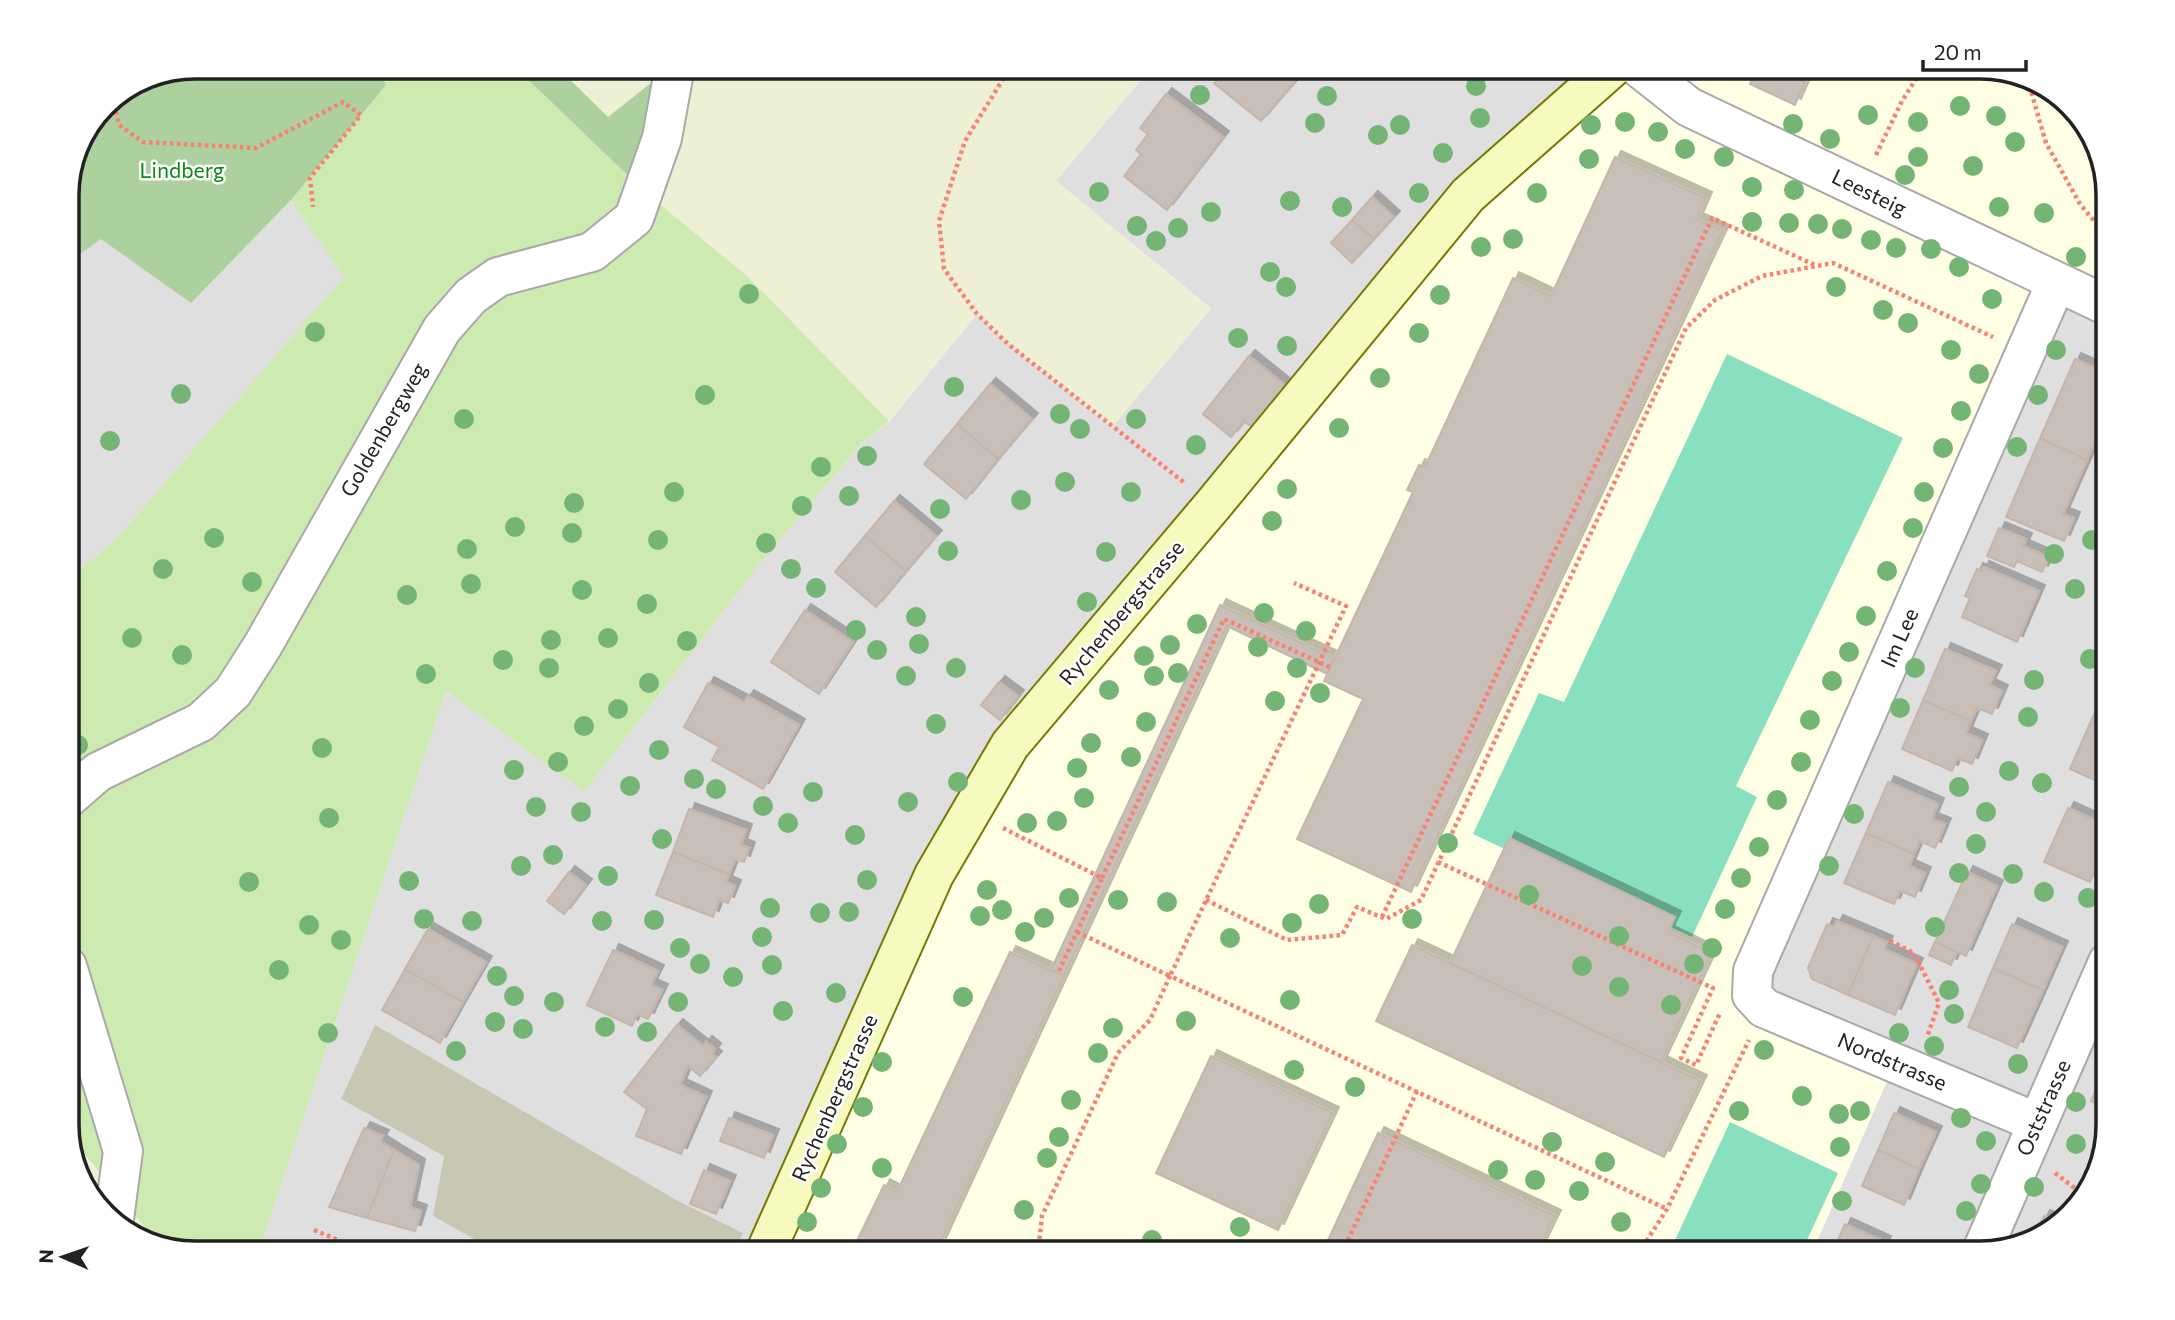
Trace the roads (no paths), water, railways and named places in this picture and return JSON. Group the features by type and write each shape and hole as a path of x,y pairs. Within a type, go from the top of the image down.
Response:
{"street":[{"name":"Goldenbergweg","path":"79,789 98,772 201,722 233,692 263,645 442,329 471,296 498,277 592,252 634,218 662,138 673,79"},
{"name":"Rychenbergstrasse","path":"771,1241 934,875 1010,745 1222,495 1468,195 1599,79"},
{"name":"Leesteig","path":"1653,79 1689,107 2096,301"},
{"name":"Im Lee","path":"1758,1002 1753,971 2056,283"},
{"name":"Oststrasse","path":"1986,1241 2096,990"},
{"name":"Nordstrasse","path":"1758,1002 2038,1123"},
{"path":"79,1006 123,1151 115,1209"}],"park label":[{"name":"Lindberg","path":"182,171"}]}
